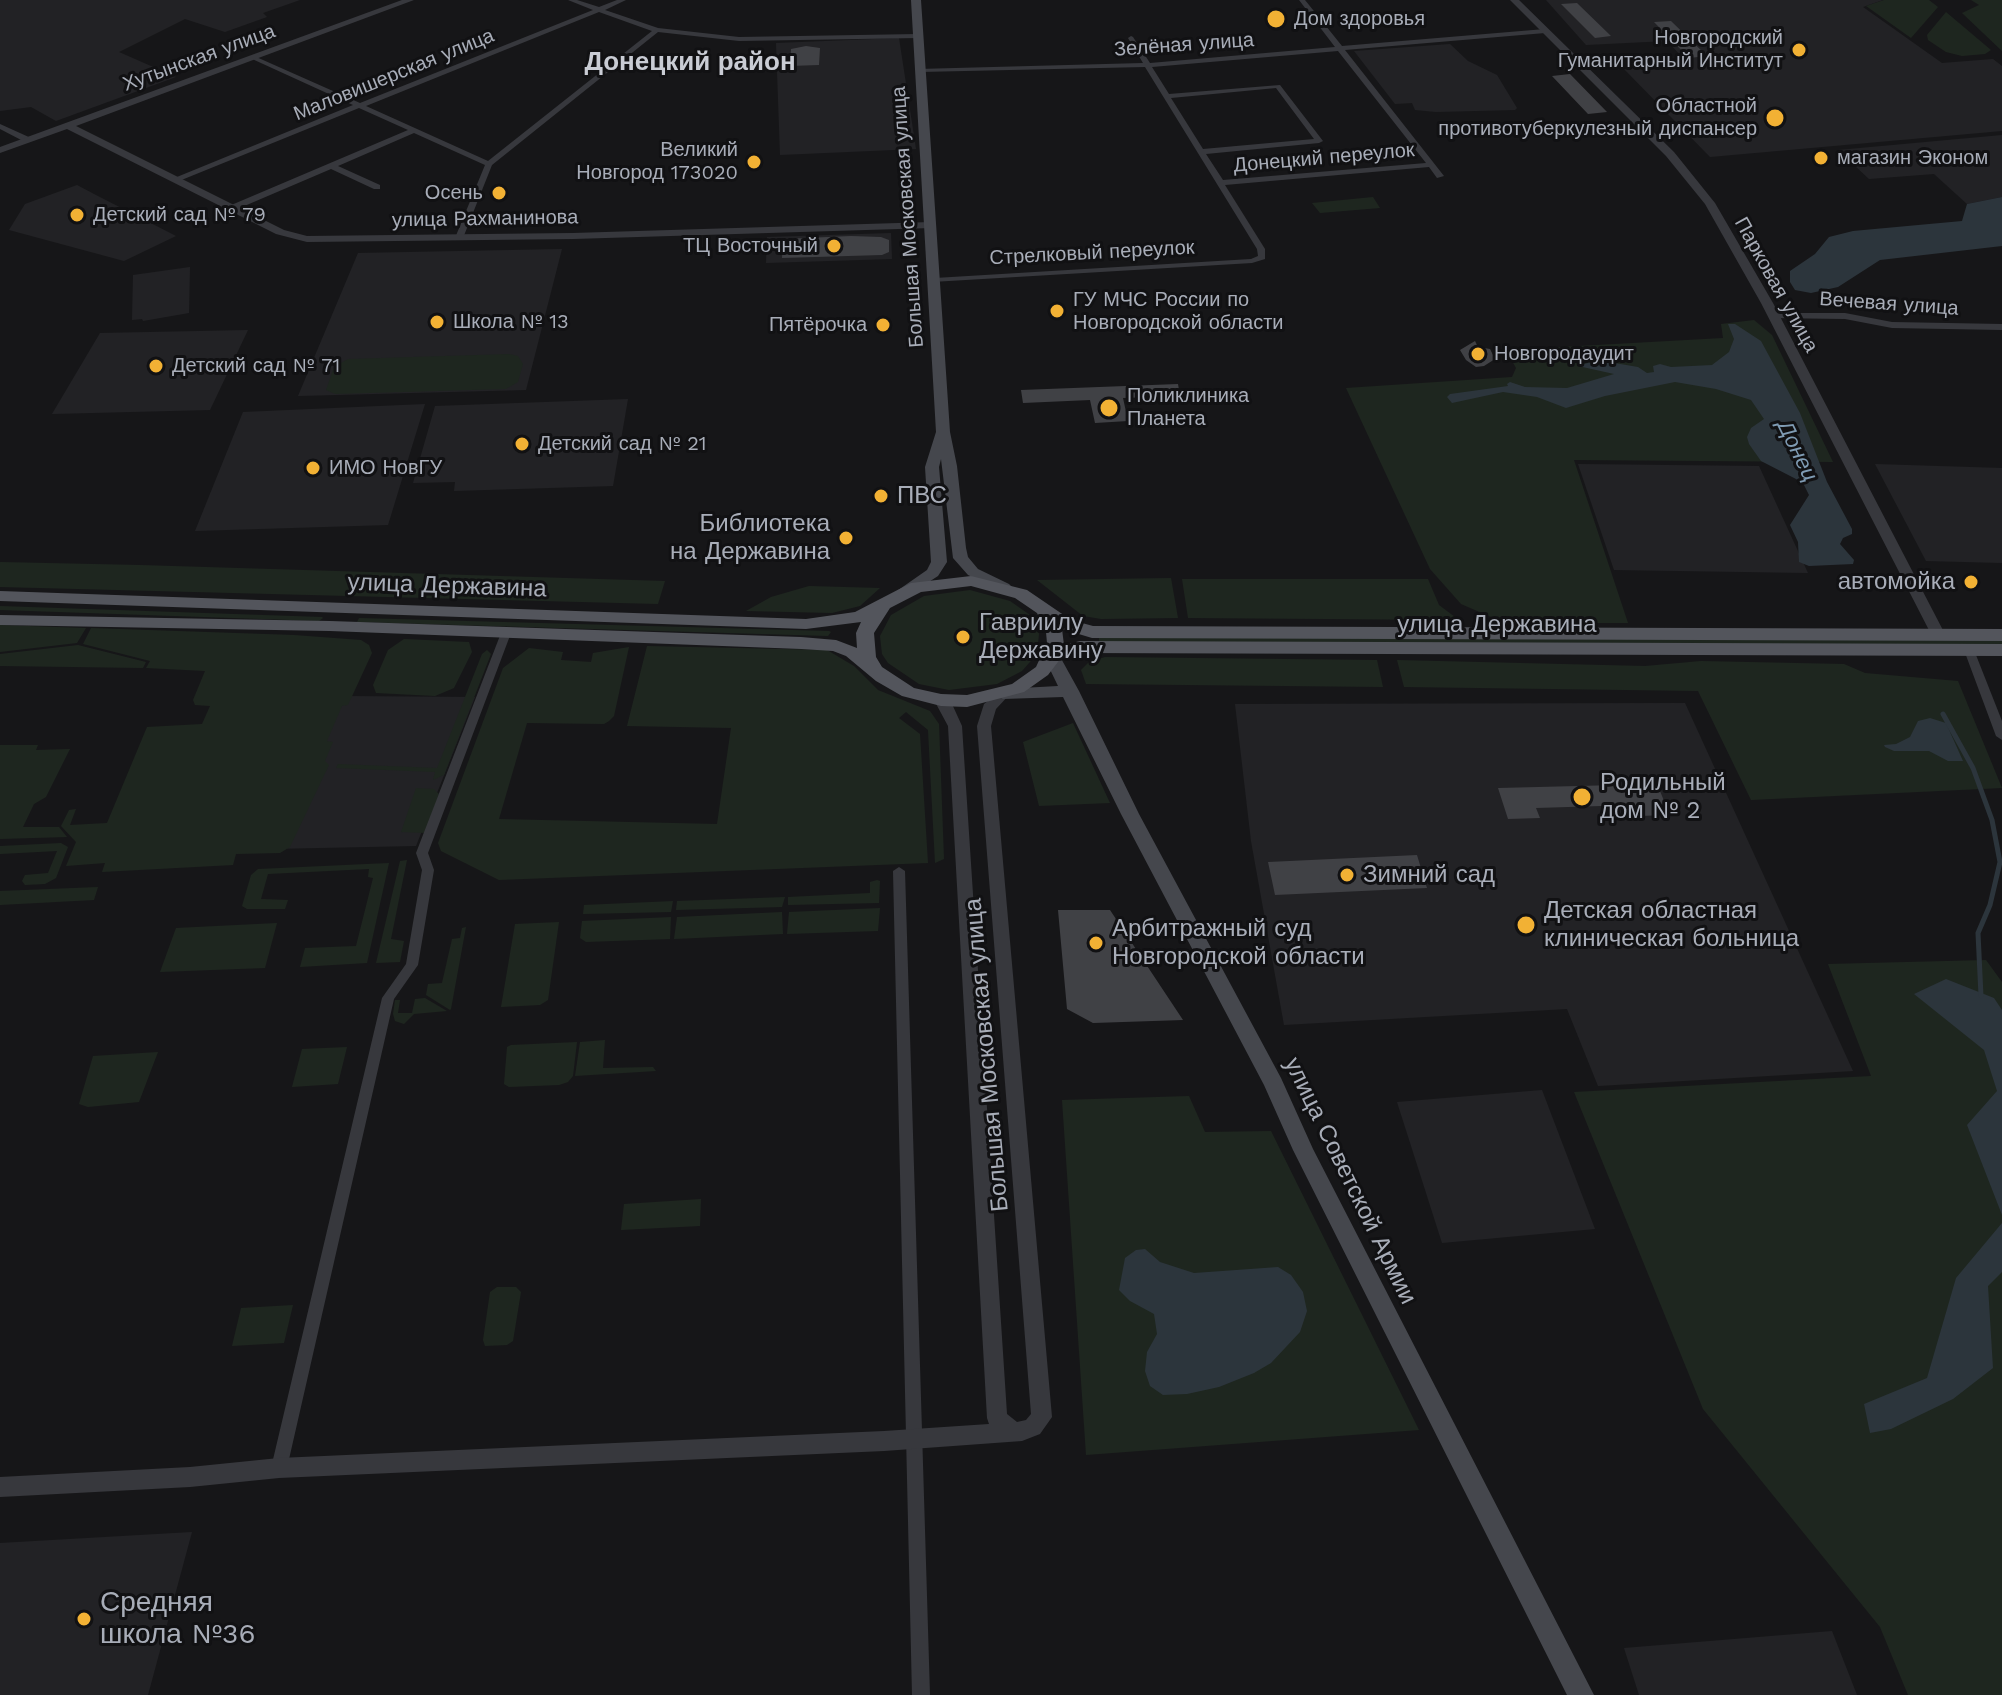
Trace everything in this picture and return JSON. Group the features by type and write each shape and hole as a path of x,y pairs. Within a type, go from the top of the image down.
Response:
{"main road":[{"name":"Большая Московская улица","path":"916,0 943,432 950,466 959,553 973,572 1007,588"},
{"name":"Большая Московская улица","path":"894,598 933,573 939,562 932,467 943,432"},
{"name":"улица Державина","path":"0,596 806,624 861,616 894,598 953,581 971,581 1007,588 1033,601 1065,624 1092,632 2002,635"},
{"path":"873,668 864,645 865,633 877,611 894,598"},
{"name":"улица Державина","path":"1033,601 1044,610 1055,632 1053,656"},
{"path":"330,626 339,606"},
{"name":"улица Державина","path":"0,620 330,626 801,643 836,646 852,652 894,685 908,692 941,700 967,701 1003,694 1031,680 1053,656 1080,647 2002,650"},
{"name":"улица Советской Армии","path":"1053,656 1130,814 1274,1084 1303,1150 1581,1695"},
{"path":"1003,694 1071,691"}],"street":[{"name":"Хутынская улица","path":"0,150 410,0"},
{"path":"571,0 657,30 752,40 918,36"},
{"name":"Маловишерская улица","path":"176,179 623,0"},
{"path":"1302,0 1440,176"},
{"name":"Парковая улица","path":"1514,0 1689,176 1726,228 1939,636"},
{"path":"459,238 489,164 657,30"},
{"name":"Зелёная улица","path":"920,70 1148,65 1545,31"},
{"path":"1131,38 1220,183"},
{"path":"252,57 489,164"},
{"path":"1167,96 1278,86 1319,141 1200,152"},
{"name":"улица Рахманинова","path":"67,125 285,234 307,239 459,238 931,225"},
{"path":"0,126 28,140"},
{"path":"232,208 413,131"},
{"name":"Донецкий переулок","path":"1220,183 1431,165"},
{"path":"332,166 377,187"},
{"name":"Стрелковый переулок","path":"935,280 1252,261 1262,257 1263,252 1220,183"},
{"name":"Вечевая улица","path":"1774,316 1845,316 1892,325 2002,327"},
{"path":"279,1468 388,998 412,965 428,870 422,853 506,633"},
{"path":"1969,650 2002,736"},
{"name":"Большая Московская улица","path":"941,700 955,726 1004,1425 1033,1427 1042,1417 984,726 989,707 1003,694"},
{"path":"899,871 921,1695"},
{"path":"0,1487 190,1477 279,1468 915,1438 1004,1425"}],"shaded area":[{"path":"0,0 300,0 263,13 267,17 225,32 185,19 119,52 176,77 56,121 31,107 0,111"},
{"path":"1546,0 1883,0 1863,7 1942,63 1993,59 2002,66 2002,131 1710,157 1623,68 1688,63 1667,41 1586,45"},
{"path":"1884,0 1929,0 1938,7 1911,38 1866,6"},
{"path":"1971,0 2002,0 2002,51 1962,13 1979,5"},
{"path":"1946,12 1991,50 1985,54 1962,56 1946,52 1928,40 1927,35"},
{"path":"899,38 916,149 780,155 776,43"},
{"path":"1450,44 1468,61 1497,75 1517,108 1436,112 1415,110 1412,103 1395,104 1354,51"},
{"path":"2002,135 2002,197 1967,204 1934,174 1869,179 1838,150"},
{"name":"Детский сад № 79","path":"77,185 176,236 124,261 9,230 25,204"},
{"path":"1373,197 1380,208 1320,213 1312,203"},
{"name":"ТЦ Восточный","path":"891,233 892,259 766,263 767,237"},
{"name":"Школа № 13","path":"562,249 526,390 298,396 358,253"},
{"path":"190,267 189,313 132,320 133,275"},
{"path":"1754,320 1772,335 1833,462 1574,460 1628,623 1505,623 1461,604 1430,569 1346,388 1512,377 1516,368 1506,350 1723,338 1721,324"},
{"name":"Детский сад № 71","path":"248,330 210,410 52,414 100,333"},
{"path":"518,356 523,364 518,382 506,389 335,394 326,390 334,367 348,359"},
{"name":"Детский сад № 21","path":"628,399 613,486 454,491 455,482 413,483 435,406"},
{"name":"ИМО НовГУ","path":"425,404 388,525 195,531 243,412"},
{"path":"1578,464 1759,466 1808,573 1614,570"},
{"path":"1875,464 2002,468 2002,563 1926,561"},
{"path":"0,562 665,581 658,604 0,587"},
{"path":"1171,578 1178,618 1101,619 1083,616 1037,580"},
{"path":"1182,579 1428,579 1439,605 1459,620 1188,618"},
{"path":"809,586 880,588 860,606 832,613 746,611 771,597"},
{"path":"970,590 1010,601 1030,615 1039,634 1037,654 1022,671 997,684 949,690 919,684 888,663 882,654 880,636 891,615 924,596"},
{"path":"0,606 323,618 319,621 0,610"},
{"path":"359,618 831,632 828,636 357,622"},
{"path":"0,625 86,628 77,643 0,652"},
{"path":"91,628 294,635 361,640 369,645 372,653 348,705 342,706 327,741 333,742 325,761 329,765 290,847 280,853 236,854 233,865 102,872 105,863 66,866 76,842 61,826 69,810 76,809 70,825 107,823 147,727 202,724 210,706 195,705 193,700 205,671 146,668 150,661 83,644"},
{"path":"1099,637 2002,640 2002,646 1099,642"},
{"path":"404,639 469,642 472,652 454,688 435,696 376,693 373,685 388,650"},
{"path":"78,645 146,662 143,668 0,666 0,654"},
{"path":"647,646 827,650 854,666 878,690 930,711 939,724 944,859 935,863 928,730 906,712 899,718 920,734 928,863 499,880 441,851 438,843 503,668 529,648 563,652 561,660 591,662 593,653 629,647 614,716 609,721 604,724 527,723 499,819 717,824 731,728 627,726"},
{"path":"487,650 491,654 444,775 433,780 435,772 336,768 338,764 437,768 482,654"},
{"path":"1105,657 1377,660 1383,687 1086,684 1081,670 1089,662"},
{"path":"1397,660 1645,666 1701,661 1844,664 1865,673 1958,681 2002,788 1751,800 1698,691 1404,687"},
{"path":"341,696 475,697 416,846 270,849"},
{"name":"Детская областная клиническая больница","path":"1685,703 1853,1071 1598,1086 1567,1009 1284,1025 1251,841 1235,704"},
{"path":"1073,723 1110,803 1039,806 1023,742"},
{"path":"0,745 38,745 36,750 70,749 46,797 34,804 23,827 59,827 67,837 0,839"},
{"path":"416,788 434,789 439,794 425,833 401,832"},
{"path":"61,843 68,847 56,878 45,884 25,885 22,881 25,875 48,873 57,851 0,854 0,846"},
{"path":"407,860 391,939 404,941 400,962 376,963 400,861"},
{"path":"389,863 367,963 300,967 305,948 356,946 373,878 368,877 369,869 268,874 261,899 288,900 285,909 247,909 242,906 251,875 258,869"},
{"path":"880,881 879,903 788,905 788,897 870,893 870,882"},
{"path":"98,887 94,900 0,905 0,891"},
{"path":"785,897 782,907 676,910 677,901"},
{"path":"673,901 671,912 583,914 584,905"},
{"path":"880,908 878,931 787,934 789,912"},
{"path":"782,912 783,934 674,939 677,917"},
{"path":"671,917 670,939 586,942 580,938 582,921"},
{"path":"559,922 548,1000 540,1005 501,1007 515,924"},
{"path":"277,923 265,968 160,972 176,928"},
{"path":"466,927 450,1010 426,995 428,984 442,983 452,939 460,938 462,928"},
{"path":"1986,960 2002,982 2002,1695 1908,1695 1880,1627 1703,1409 1574,1092 1871,1076 1828,964"},
{"path":"425,998 447,1011 414,1014 404,1024 395,1021 395,1000 400,1000 398,1013 412,1013 415,999"},
{"path":"605,1040 603,1068 653,1067 656,1071 575,1076 580,1042"},
{"path":"577,1042 573,1076 568,1082 509,1087 504,1084 507,1047"},
{"path":"347,1047 338,1084 292,1087 302,1049"},
{"path":"158,1052 139,1102 88,1107 79,1104 93,1056"},
{"path":"1542,1090 1595,1229 1442,1243 1397,1102"},
{"path":"1189,1096 1205,1132 1271,1131 1419,1430 1086,1455 1062,1100"},
{"path":"701,1199 700,1226 621,1230 624,1204"},
{"path":"497,1287 516,1287 521,1292 513,1341 507,1345 485,1346 483,1340 490,1292"},
{"path":"293,1305 284,1343 232,1346 241,1308"},
{"name":"Средняя школа №36","path":"192,1532 148,1695 0,1695 0,1543"},
{"path":"1832,1631 1857,1695 1639,1695 1624,1648"}],"water":[{"path":"2002,197 2002,246 1880,260 1838,287 1811,293 1795,290 1790,282 1790,271 1815,254 1829,237 1853,231 1962,221 1967,204"},
{"path":"1728,324 1735,324 1761,341 1800,413 1827,482 1852,529 1852,534 1843,538 1840,544 1854,560 1853,564 1809,566 1799,562 1798,542 1790,525 1809,495 1804,485 1796,479 1761,461 1749,444 1747,437 1751,428 1764,419 1751,400 1716,389 1675,382 1605,396 1566,408 1537,397 1503,392 1452,403 1447,397 1450,394 1508,386 1510,382 1525,387 1567,388 1614,374 1578,366 1597,360 1638,367 1647,373 1654,372 1653,366 1660,364 1671,367 1712,365 1729,352 1734,339"},
{"path":"1930,718 1946,723 1963,761 1948,761 1929,751 1894,751 1885,747 1910,737 1918,721"},
{"path":"1946,979 1994,998 2002,1010 2002,1215 1967,1125 1997,1091 1984,1050 1914,994"},
{"path":"2002,1223 2002,1272 1988,1286 1993,1368 1953,1399 1891,1429 1870,1433 1864,1404 1927,1378 1956,1278"},
{"path":"1145,1249 1160,1262 1194,1273 1278,1267 1291,1275 1303,1292 1307,1311 1300,1332 1271,1363 1254,1373 1219,1387 1187,1394 1163,1395 1150,1386 1145,1371 1147,1352 1157,1334 1154,1314 1130,1301 1119,1290 1125,1258 1136,1250"}],"building":[{"path":"1577,3 1611,36 1595,38 1561,4"},
{"path":"1671,21 1707,56 1689,58 1654,22"},
{"path":"806,46 820,48 819,65 790,66 791,49"},
{"path":"1570,74 1607,112 1588,114 1552,76"},
{"name":"ТЦ Восточный","path":"851,236 889,240 889,252 882,255 782,258 783,239"},
{"name":"Новгородаудит","path":"1475,341 1478,347 1490,349 1495,359 1476,367 1466,360 1460,350"},
{"name":"Поликлиника Планета","path":"1178,384 1180,396 1123,398 1128,421 1095,423 1090,400 1023,403 1021,390"},
{"name":"Родильный дом № 2","path":"1657,784 1670,815 1639,816 1634,805 1536,808 1540,818 1508,819 1498,788"},
{"name":"Зимний сад","path":"1417,855 1427,888 1275,895 1268,862"},
{"name":"Арбитражный суд Новгородской области","path":"1058,910 1110,910 1183,1020 1093,1023 1067,1009"}],"waterway":[{"name":"Донец","path":"1943,714 1973,768 1992,820 2000,862 1990,905 1978,933 1981,996"}],"place":[{"name":"Дом здоровья","path":"1276,19"},
{"name":"Новгородский Гуманитарный Институт","path":"1799,50"},
{"name":"Областной противотуберкулезный диспансер","path":"1775,118"},
{"name":"магазин Эконом","path":"1821,158"},
{"name":"Великий Новгород 173020","path":"754,162"},
{"name":"Осень","path":"499,193"},
{"name":"Детский сад № 79","path":"77,215"},
{"name":"ТЦ Восточный","path":"834,246"},
{"name":"ГУ МЧС России по Новгородской области","path":"1057,311"},
{"name":"Школа № 13","path":"437,322"},
{"name":"Пятёрочка","path":"883,325"},
{"name":"Новгородаудит","path":"1478,354"},
{"name":"Детский сад № 71","path":"156,366"},
{"name":"Поликлиника Планета","path":"1109,408"},
{"name":"Детский сад № 21","path":"522,444"},
{"name":"ИМО НовГУ","path":"313,468"},
{"name":"ПВС","path":"881,496"},
{"name":"Библиотека на Державина","path":"846,538"},
{"name":"автомойка","path":"1971,582"},
{"name":"Гавриилу Державину","path":"963,637"},
{"name":"Родильный дом № 2","path":"1582,797"},
{"name":"Зимний сад","path":"1347,875"},
{"name":"Детская областная клиническая больница","path":"1526,925"},
{"name":"Арбитражный суд Новгородской области","path":"1096,943"},
{"name":"Средняя школа №36","path":"84,1619"}],"district":[{"name":"Донецкий район","path":"690,62"}]}
